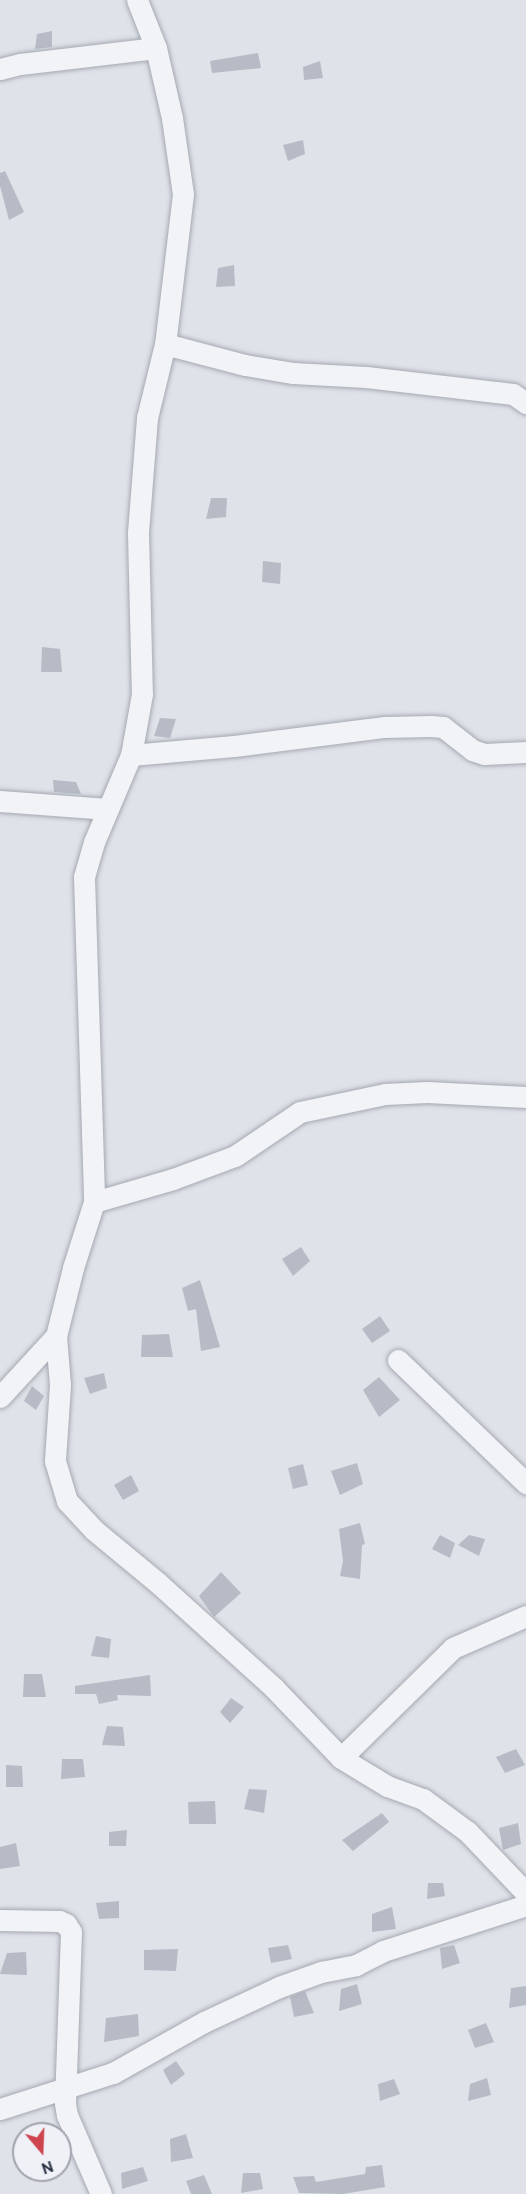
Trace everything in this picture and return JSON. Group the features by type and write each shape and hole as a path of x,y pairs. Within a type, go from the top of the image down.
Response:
{"street":[{"path":"137,0 156,48 172,118 183,194 165,344 146,430 138,533 142,694 131,756 108,809 84,877 94,1202 73,1268 56,1336 60,1385 55,1461 67,1500 94,1530 158,1583 273,1688 341,1758 387,1786 423,1799 468,1832 526,1893"},
{"path":"0,69 20,64 156,48"},
{"path":"165,344 254,367 513,394 526,404"},
{"path":"131,756 386,727 430,726 443,727 472,750 484,754 526,752"},
{"path":"0,801 108,809"},
{"path":"94,1202 173,1179 235,1156 300,1112 385,1094 526,1097"},
{"path":"0,1396 56,1336"},
{"path":"398,1360 526,1483"},
{"path":"341,1758 453,1648 526,1616"},
{"path":"0,2109 113,2073 204,2022 279,1987 321,1972 356,1965 383,1951 526,1905"},
{"path":"0,1920 59,1921 66,1924 71,1932 64,2090 67,2115 101,2194"}],"building":[{"path":"52,31 52,47 35,49 37,34"},
{"path":"258,53 261,68 212,73 210,61"},
{"path":"320,61 323,78 304,80 303,67"},
{"path":"303,140 305,154 288,161 283,145"},
{"path":"5,171 24,212 9,220 0,186 0,173"},
{"path":"234,265 235,286 216,287 218,268"},
{"path":"211,498 227,498 226,517 206,519"},
{"path":"263,561 281,563 280,584 262,582"},
{"path":"42,647 60,649 62,672 41,672"},
{"path":"160,718 176,719 170,738 154,736"},
{"path":"53,780 76,782 81,794 54,792"},
{"path":"301,1247 310,1261 293,1276 282,1259"},
{"path":"200,1280 220,1347 201,1351 196,1309 188,1311 182,1288"},
{"path":"380,1316 390,1331 372,1343 362,1329"},
{"path":"169,1334 173,1357 141,1357 142,1335"},
{"path":"104,1373 107,1388 90,1394 84,1378"},
{"path":"379,1377 400,1400 379,1417 363,1390"},
{"path":"32,1386 44,1396 36,1410 24,1401"},
{"path":"357,1463 363,1484 340,1495 331,1471"},
{"path":"303,1464 308,1485 293,1489 288,1468"},
{"path":"131,1475 139,1491 123,1500 114,1485"},
{"path":"360,1523 365,1544 362,1545 360,1579 340,1576 343,1561 339,1529"},
{"path":"440,1535 455,1543 450,1558 432,1549"},
{"path":"469,1535 485,1539 479,1556 458,1545"},
{"path":"221,1572 241,1593 214,1617 199,1596"},
{"path":"96,1636 111,1639 109,1658 91,1656"},
{"path":"24,1674 42,1674 46,1697 23,1697"},
{"path":"150,1675 151,1696 117,1695 118,1700 99,1704 96,1694 75,1694 75,1686"},
{"path":"231,1698 244,1707 230,1723 220,1712"},
{"path":"107,1726 123,1727 125,1746 102,1745"},
{"path":"516,1749 525,1765 505,1773 496,1757"},
{"path":"62,1759 83,1759 85,1777 61,1779"},
{"path":"6,1765 22,1766 23,1787 6,1787"},
{"path":"249,1789 267,1790 264,1813 244,1809"},
{"path":"215,1801 216,1824 189,1824 188,1802"},
{"path":"382,1813 389,1822 353,1851 342,1840"},
{"path":"518,1823 521,1844 503,1850 499,1828"},
{"path":"127,1830 126,1846 109,1846 109,1832"},
{"path":"16,1843 20,1866 0,1869 0,1847"},
{"path":"428,1883 443,1883 445,1896 427,1899"},
{"path":"119,1901 119,1918 99,1919 96,1903"},
{"path":"392,1907 396,1929 372,1932 372,1914"},
{"path":"288,1945 292,1959 271,1963 268,1948"},
{"path":"454,1945 460,1963 442,1969 440,1948"},
{"path":"178,1949 176,1971 144,1970 144,1950"},
{"path":"26,1952 27,1975 0,1974 7,1953"},
{"path":"357,1984 362,2004 339,2011 341,1989"},
{"path":"526,1986 526,2005 509,2008 511,1988"},
{"path":"305,1991 314,2013 294,2017 290,1997"},
{"path":"138,2014 139,2036 104,2042 106,2018"},
{"path":"486,2023 494,2042 475,2048 468,2030"},
{"path":"176,2061 185,2074 171,2085 163,2070"},
{"path":"487,2078 491,2095 468,2101 470,2084"},
{"path":"394,2079 400,2094 380,2101 378,2084"},
{"path":"186,2134 193,2158 171,2162 170,2139"},
{"path":"382,2165 385,2187 343,2194 299,2193 293,2177 314,2176 316,2182 365,2174 366,2167"},
{"path":"143,2167 148,2181 122,2189 121,2173"},
{"path":"243,2173 260,2173 263,2189 241,2193"},
{"path":"204,2175 212,2194 191,2194 186,2181"}]}
